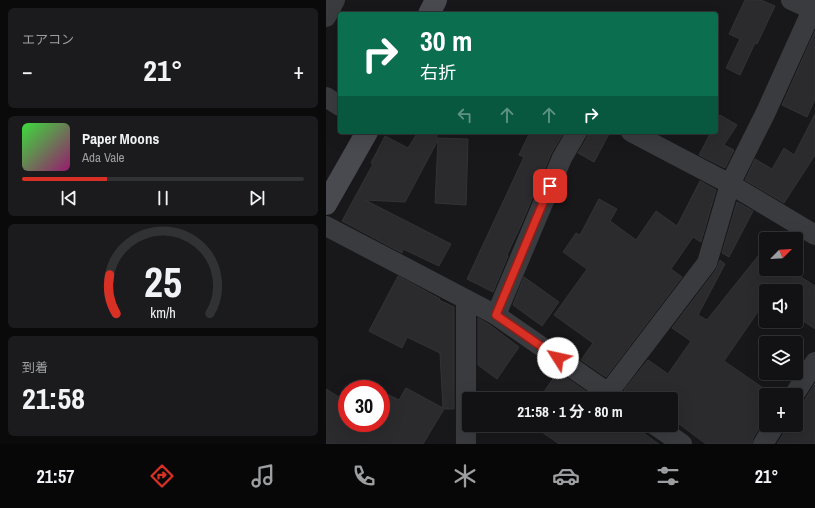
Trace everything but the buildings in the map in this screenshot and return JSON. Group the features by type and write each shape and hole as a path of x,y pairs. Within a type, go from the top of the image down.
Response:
{"main road":[{"path":"430,12 436,0"},
{"path":"326,204 366,134"}],"street":[{"path":"326,17 335,0"},
{"path":"616,392 707,263 730,184 814,11 791,0"},
{"path":"326,97 338,105"},
{"path":"496,315 562,158 576,134"},
{"path":"635,134 730,184 815,235"},
{"path":"326,226 496,315 607,392"},
{"path":"466,300 466,444"},
{"path":"798,388 815,362"},
{"path":"665,432 682,444"},
{"path":"763,444 771,432"}],"route":[{"path":"550,186 496,315 558,358"}]}
